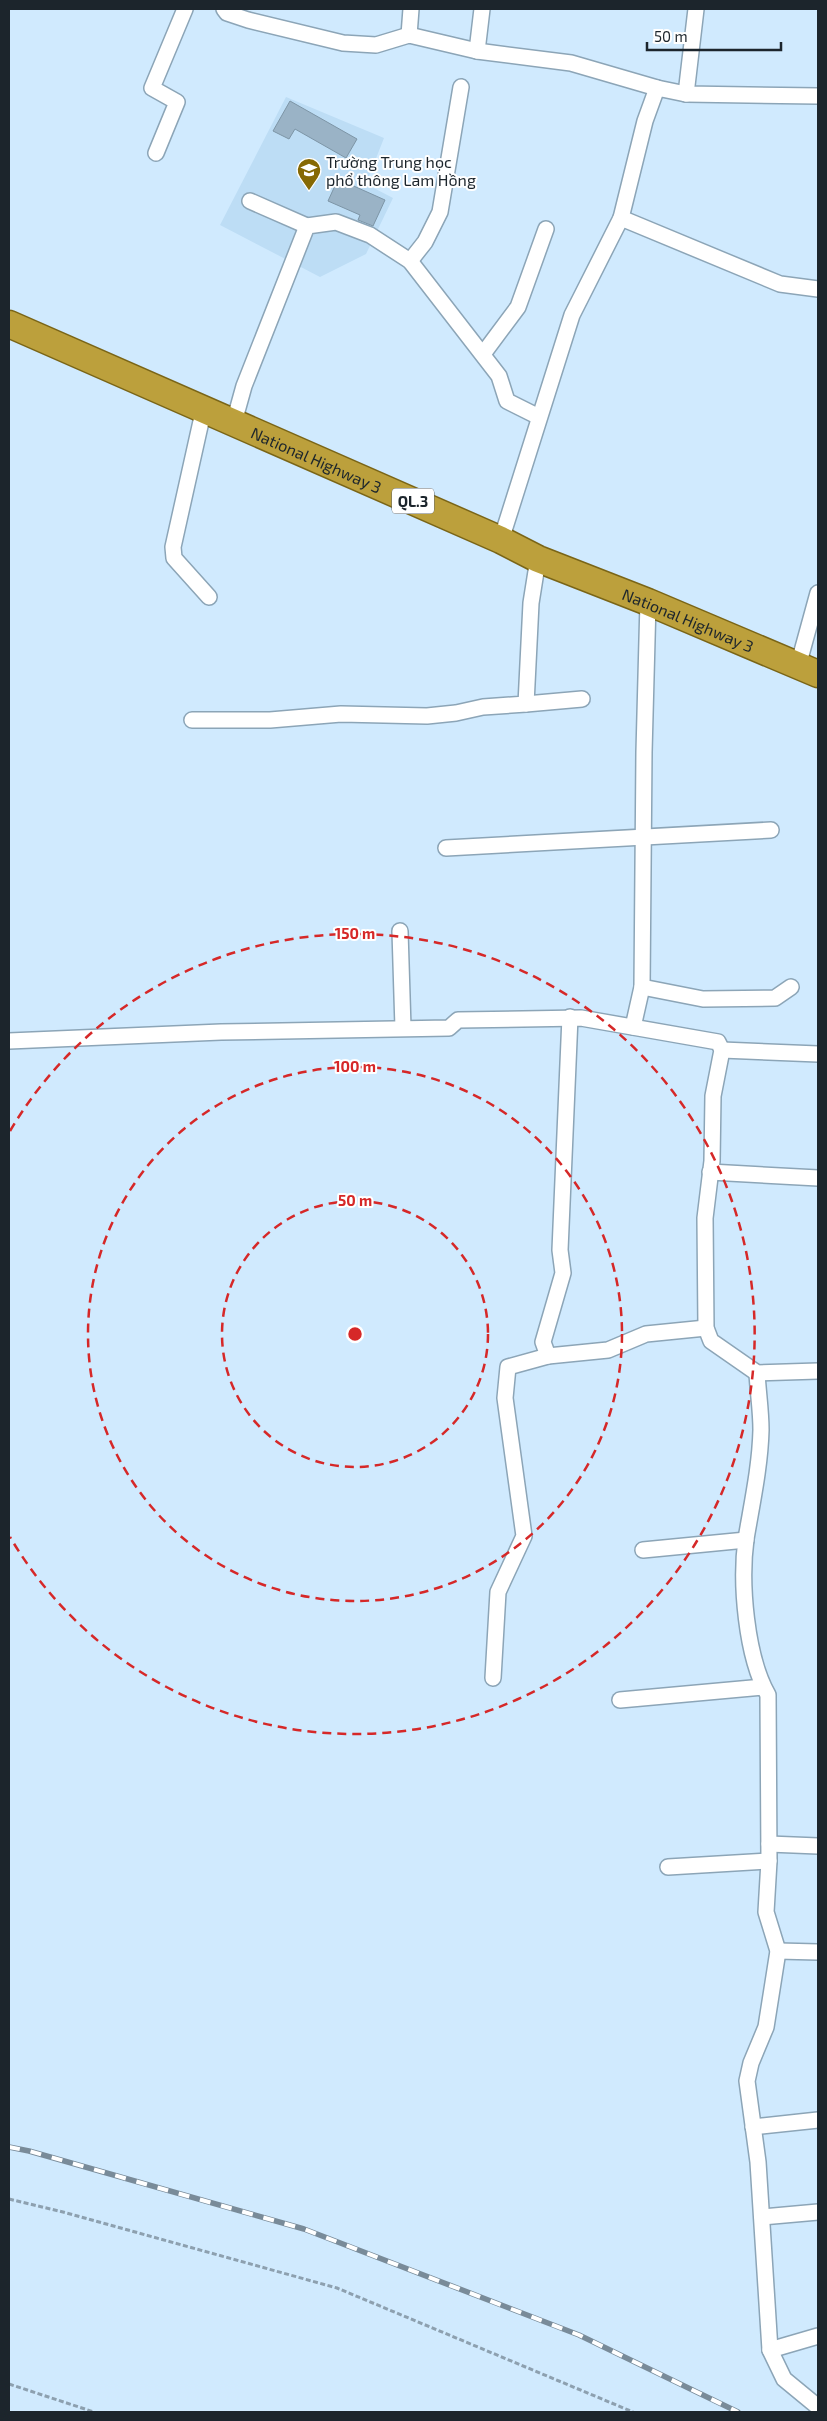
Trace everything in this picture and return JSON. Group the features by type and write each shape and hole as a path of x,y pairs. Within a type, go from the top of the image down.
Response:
{"highway":[{"name":"National Highway 3","path":"9,324 204,408 501,540 538,559 648,602 808,670"}],"street":[{"path":"156,153 177,102 152,88 185,9"},
{"path":"224,9 227,13 248,20 343,43 376,45 409,35 478,51 571,63 657,88 686,94 818,96"},
{"path":"409,35 410,9"},
{"path":"478,51 482,9"},
{"path":"686,94 696,9"},
{"path":"410,261 425,242 440,212 461,87"},
{"path":"501,540 572,315 621,218 645,121 657,88"},
{"path":"250,201 307,226 336,222 370,235 410,261 484,354 499,376 507,401 539,417"},
{"path":"621,218 780,284 818,288"},
{"path":"234,422 244,386 307,226"},
{"path":"484,354 518,307 546,229"},
{"path":"204,408 172,547 174,558 209,597"},
{"path":"526,704 531,603 538,559"},
{"path":"808,670 818,593"},
{"path":"633,1027 642,987 648,602"},
{"path":"192,720 270,720 341,714 427,716 456,713 483,707 582,699"},
{"path":"446,848 771,830"},
{"path":"400,931 403,1028"},
{"path":"642,987 703,999 775,998 791,986"},
{"path":"548,1356 543,1342 563,1273 560,1250 570,1017"},
{"path":"9,1041 220,1032 449,1028 458,1020 570,1017 718,1042 722,1050 713,1096 710,1172 705,1218 706,1328 711,1341 757,1373 818,1371"},
{"path":"722,1050 818,1054"},
{"path":"710,1172 818,1178"},
{"path":"493,1678 498,1592 524,1536 505,1398 508,1366 548,1356 608,1350 646,1334 706,1328"},
{"path":"757,1373 761,1430 754,1499 746,1540 744,1577 750,1638 763,1687 768,1695 769,1861 766,1912 778,1951 766,2027 750,2063 747,2081 762,2217 770,2350 784,2379 818,2407"},
{"path":"643,1550 746,1540"},
{"path":"620,1700 763,1687"},
{"path":"769,1844 818,1846"},
{"path":"668,1867 769,1861"},
{"path":"778,1951 818,1952"},
{"path":"753,2126 818,2120"},
{"path":"762,2217 818,2212"},
{"path":"770,2350 818,2336"}],"path":[{"path":"9,2199 63,2212 338,2288 633,2412"},
{"path":"9,2384 94,2412"}],"shaded area":[{"name":"Trường Trung học phổ thông Lam Hồng","path":"286,97 384,138 366,184 393,198 366,254 320,277 220,225"}],"building":[{"path":"290,101 357,139 346,158 295,129 289,139 273,131"},
{"path":"338,179 385,200 373,226 358,220 360,215 328,201"}],"railway":[{"path":"9,2147 29,2151 304,2229 579,2335 738,2412"}],"place":[{"name":"Trường Trung học phổ thông Lam Hồng","path":"309,191"}]}
